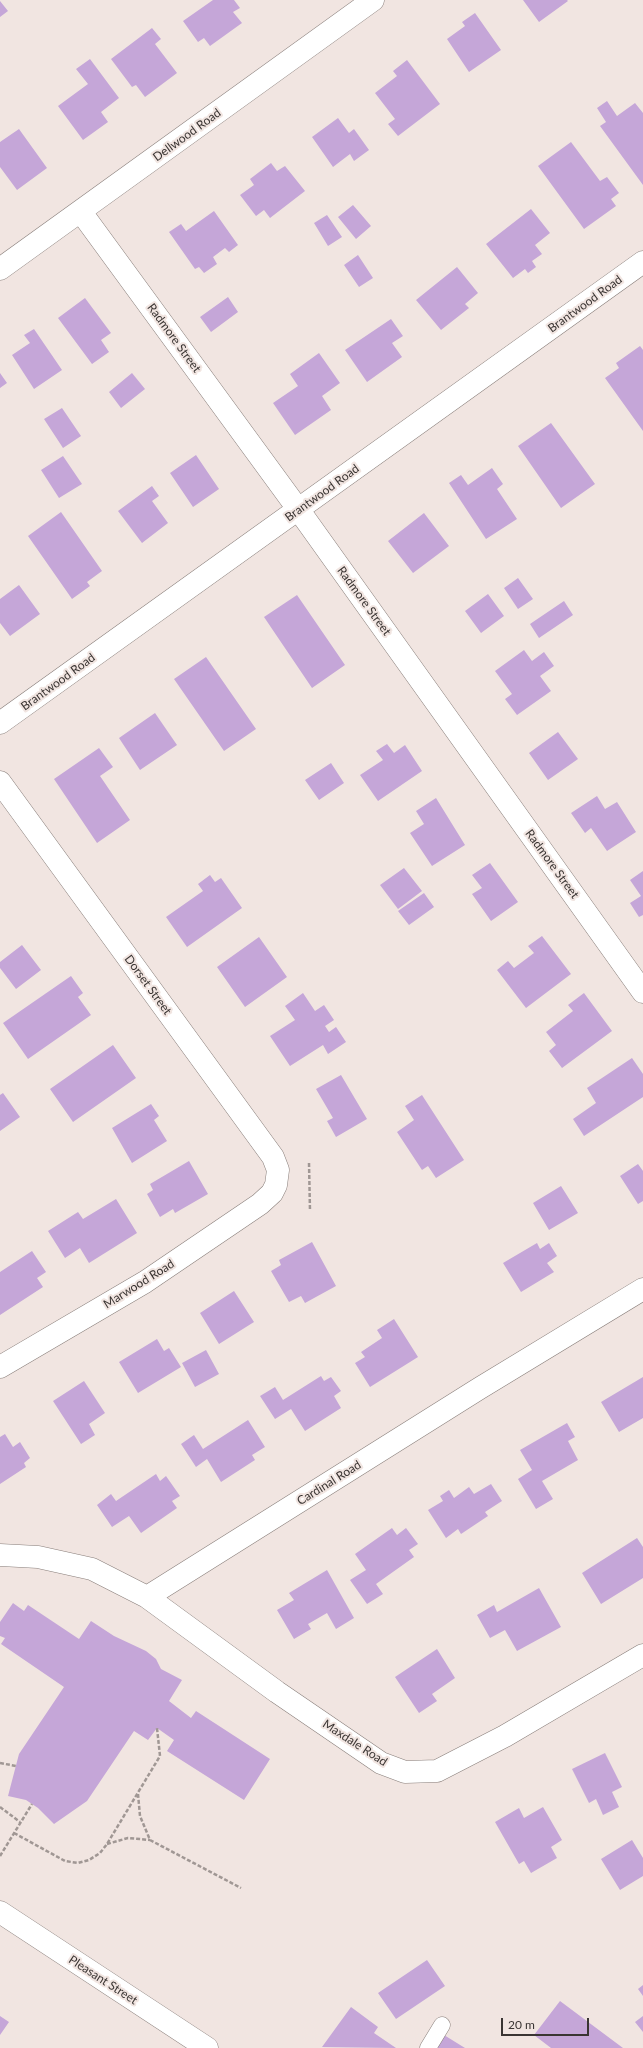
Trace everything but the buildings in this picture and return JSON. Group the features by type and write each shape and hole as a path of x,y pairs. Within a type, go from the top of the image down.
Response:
{"street":[{"name":"Dellwood Road","path":"0,269 373,0"},
{"name":"Radmore Street","path":"81,212 298,509 643,992"},
{"name":"Brantwood Road","path":"0,723 298,509 642,266"},
{"name":"Dorset Street","path":"0,782 273,1157 278,1170 276,1185 272,1193"},
{"name":"Marwood Road","path":"0,1367 145,1282 260,1204 272,1193"},
{"name":"Cardinal Road","path":"147,1597 480,1388 643,1289"},
{"path":"0,1555 38,1557 92,1569 147,1597"},
{"name":"Maxdale Road","path":"147,1597 277,1692 381,1763 405,1772 437,1771 505,1736 643,1655"},
{"name":"Pleasant Street","path":"0,1912 207,2048"}],"lane":[{"path":"428,2048 442,2025"}],"path":[{"path":"309,1162 310,1211"},
{"path":"14,1833 65,1861 78,1863 89,1860 100,1852 107,1844 160,1756 157,1728"},
{"path":"0,1763 16,1766"},
{"path":"138,1794 140,1816 150,1840"},
{"path":"0,1856 32,1804"},
{"path":"0,1807 20,1822"},
{"path":"107,1844 128,1838 150,1840 241,1888"}]}
